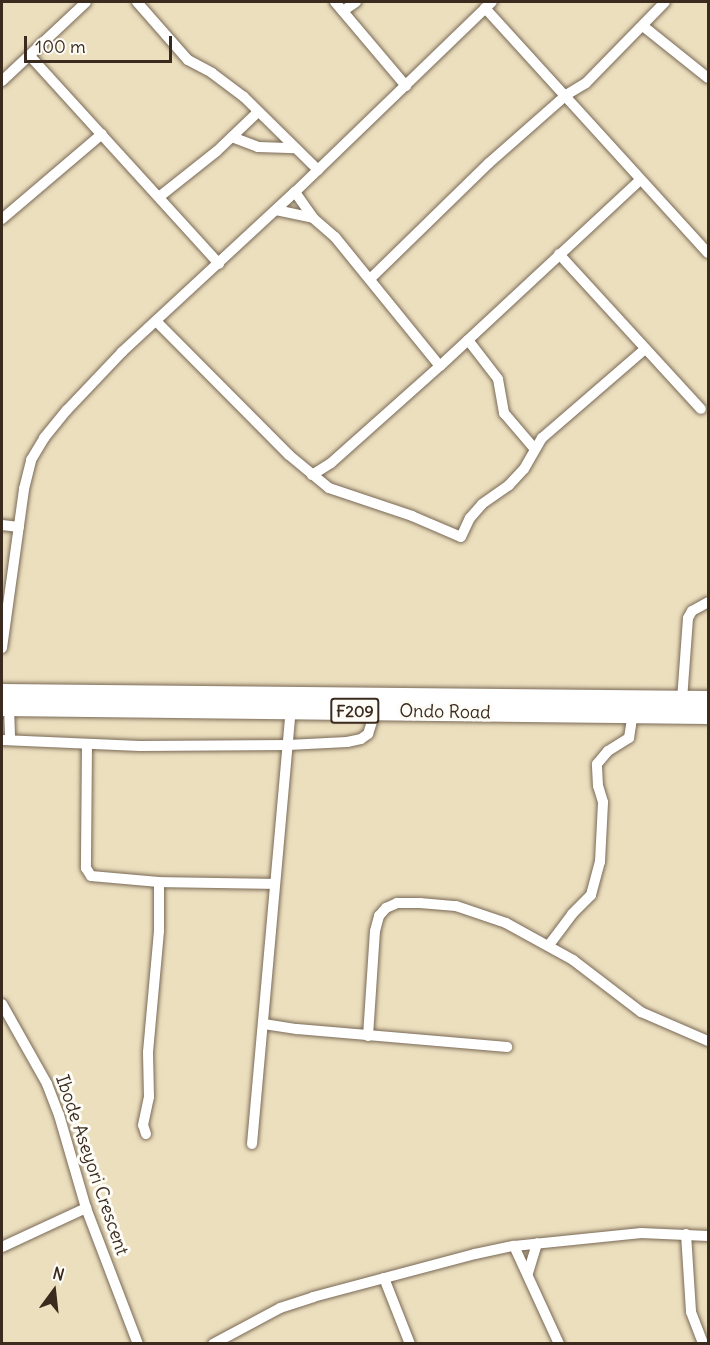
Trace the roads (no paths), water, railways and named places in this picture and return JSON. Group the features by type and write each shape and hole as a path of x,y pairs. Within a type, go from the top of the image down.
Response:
{"main road":[{"name":"Ondo Road","path":"4,702 375,712 708,700"},
{"name":"Ondo Road","path":"4,702 511,706 633,714 708,715"}],"street":[{"path":"2,81 86,2"},
{"path":"137,2 188,60 212,73 258,112 318,170"},
{"path":"335,2 406,86"},
{"path":"344,11 356,2"},
{"path":"370,279 489,163 566,95 586,83 665,2"},
{"path":"2,648 29,467 44,438 67,410 156,321 295,192 489,5 640,180 708,254"},
{"path":"643,26 708,78"},
{"path":"30,56 219,264"},
{"path":"159,197 232,137 258,112"},
{"path":"2,219 102,134"},
{"path":"232,137 258,147 296,148"},
{"path":"312,476 331,463 440,366 640,180"},
{"path":"295,192 313,218 335,237 440,366"},
{"path":"276,210 313,218"},
{"path":"559,254 644,350 701,409"},
{"path":"156,321 219,387 312,476 329,488 412,516 461,537 470,518 482,504 509,485 524,469 534,448 571,410 644,350"},
{"path":"468,340 498,379 504,414 534,448"},
{"path":"2,525 19,527"},
{"path":"682,700 688,618 692,611 708,602"},
{"path":"4,702 6,740 87,744 288,745 361,739 371,729 375,712"},
{"path":"252,1144 291,711"},
{"path":"549,945 572,914 591,895 600,862 602,832 603,802 598,786 597,764 608,751 629,738 633,714"},
{"path":"87,744 87,872 91,876 159,882 275,884"},
{"path":"146,1134 143,1125 149,1097 148,1052 159,931 159,882"},
{"path":"368,1035 375,930 379,916 386,908 397,903 456,906 506,922 573,960 641,1012 708,1041"},
{"name":"Ibode Aseyori Crescent","path":"2,1004 47,1084 59,1115 86,1208 138,1344"},
{"path":"264,1024 507,1047"},
{"path":"2,1247 86,1208"},
{"path":"213,1344 280,1308 384,1278 514,1246 641,1233 708,1236"},
{"path":"686,1234 691,1312 703,1344"},
{"path":"528,1273 537,1243"},
{"path":"514,1246 559,1344"},
{"path":"384,1278 410,1344"}]}
